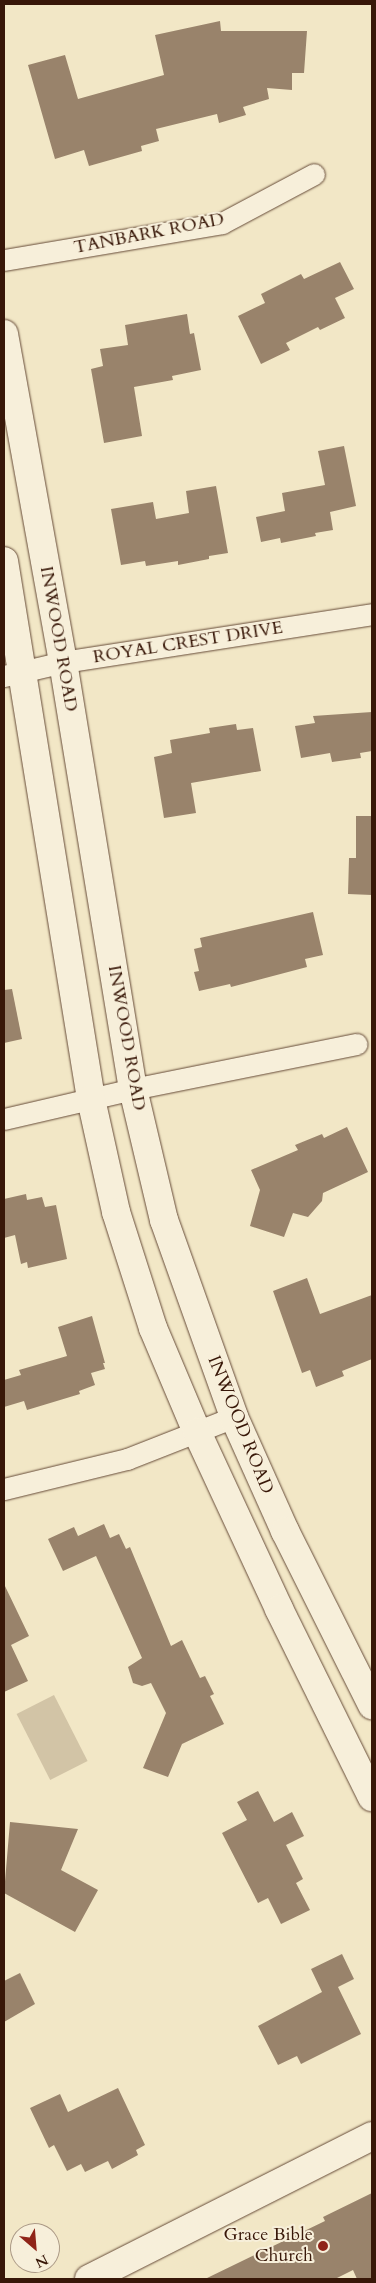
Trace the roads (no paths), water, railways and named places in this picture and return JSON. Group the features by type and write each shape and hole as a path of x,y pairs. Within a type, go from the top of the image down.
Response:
{"main road":[{"name":"INWOOD ROAD","path":"4,334 63,662 133,1089 164,1220 234,1417 285,1531 372,1705"},
{"path":"4,561 13,674 91,1099 116,1212 150,1319 197,1432 279,1609 372,1797"},
{"path":"89,2279 372,2136"}],"street":[{"name":"TANBARK ROAD","path":"4,260 222,223 314,174"},
{"name":"ROYAL CREST DRIVE","path":"13,674 63,662 372,614"},
{"path":"4,1119 133,1089 358,1044"},
{"path":"4,1489 128,1460 234,1417"}],"place":[{"name":"Grace Bible Church","path":"323,2246"}]}
